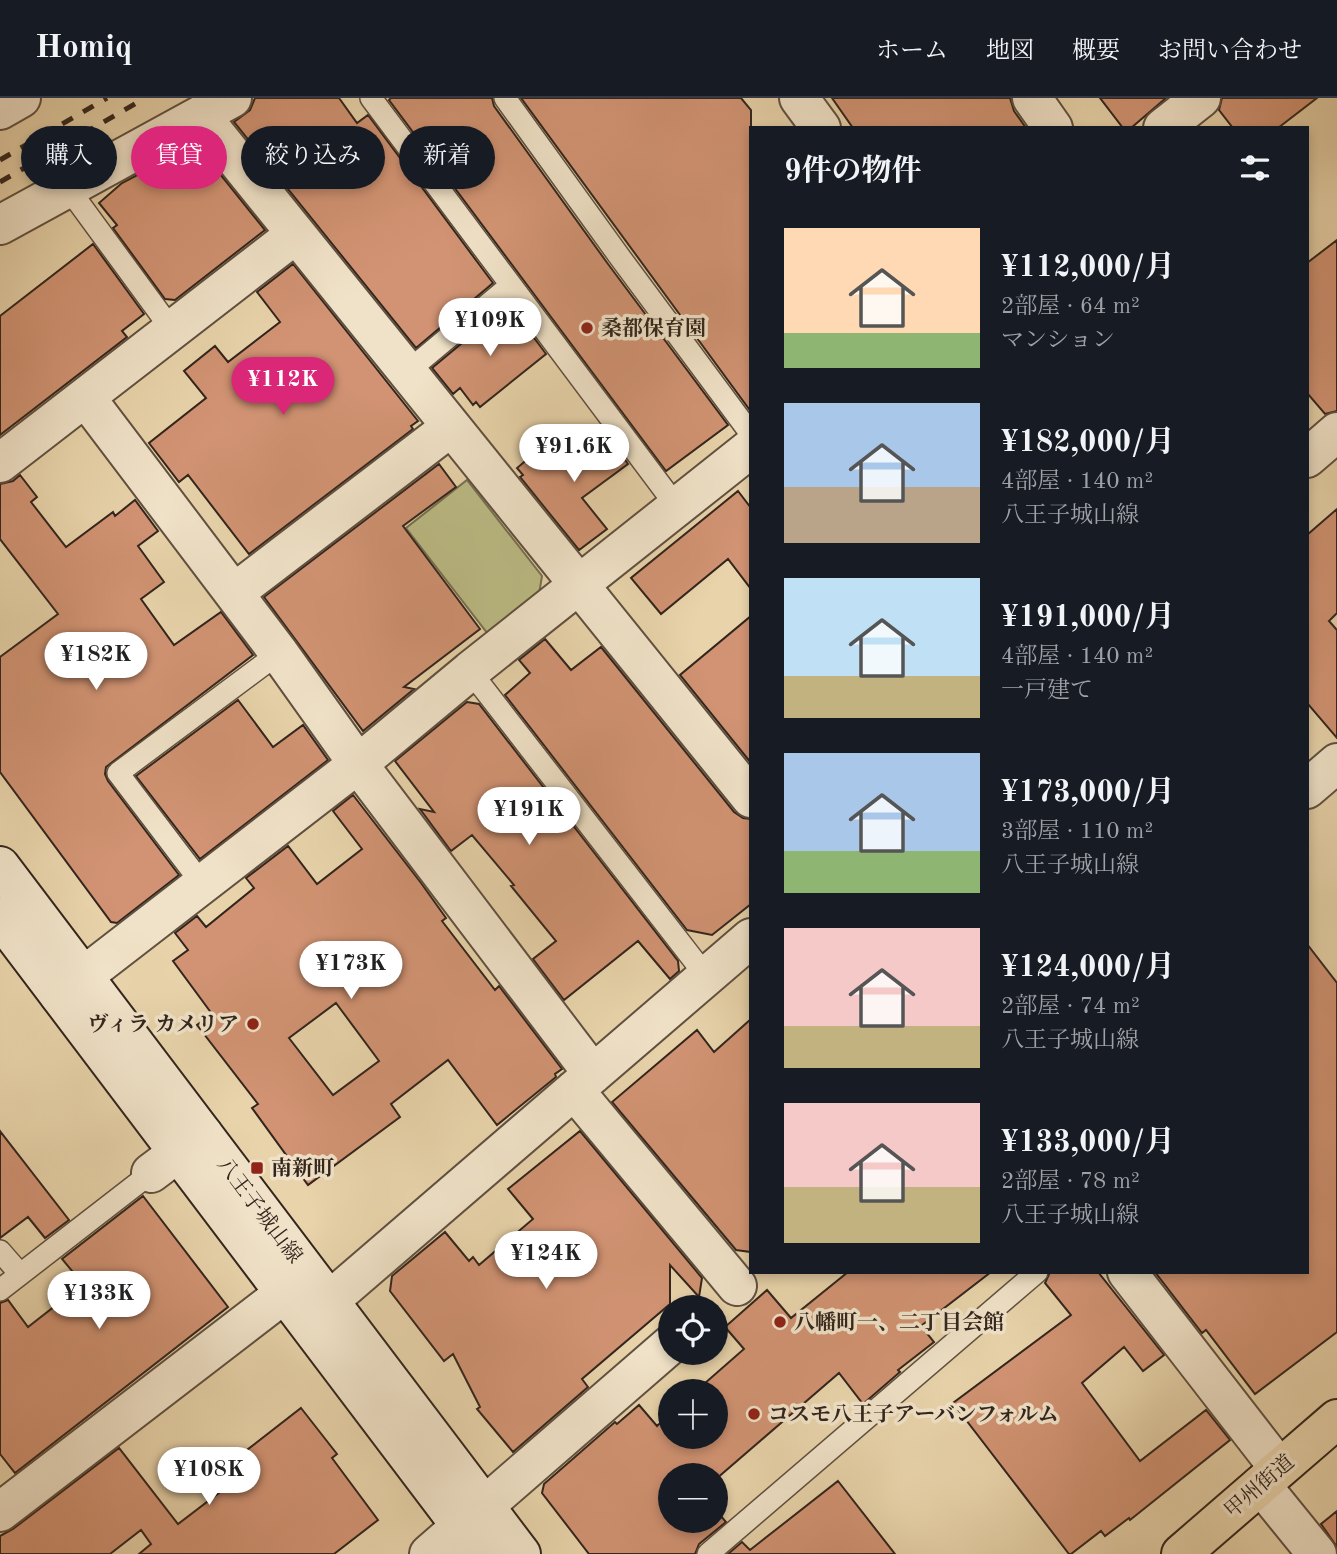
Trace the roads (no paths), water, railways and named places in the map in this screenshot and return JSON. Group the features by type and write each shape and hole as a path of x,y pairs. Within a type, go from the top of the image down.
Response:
{"highway":[{"name":"甲州街道","path":"1181,1554 1337,1419"}],"street":[{"path":"0,110 20,98"},
{"path":"799,98 820,126"},
{"path":"1032,98 1053,126"},
{"path":"1166,126 1201,98"},
{"path":"117,161 216,107 296,234 749,796"},
{"path":"0,225 66,189"},
{"path":"0,463 296,234"},
{"path":"86,398 279,653 584,1082 735,1289"},
{"path":"234,593 452,428"},
{"path":"71,985 358,764 470,671 747,455"},
{"path":"1309,787 1337,763"},
{"name":"八王子城山線","path":"0,866 71,985 178,1153 285,1293 476,1529 521,1554"},
{"name":"八王子城山線","path":"0,916 71,985"},
{"path":"0,1512 285,1293 329,1301 749,940"},
{"name":"八王子城山線","path":"178,1153 329,1301 476,1529"},
{"path":"1128,1274 1270,1477 1317,1554"},
{"path":"429,1554 476,1529 658,1356"}],"lane":[{"path":"371,98 677,507"},
{"path":"505,98 747,455"},
{"path":"69,189 172,330"},
{"path":"407,372 511,285"},
{"path":"203,885 118,773 279,653"},
{"path":"470,671 706,976"},
{"path":"0,1290 178,1153"},
{"path":"0,1251 20,1274"},
{"path":"708,1554 1035,1274"}],"railway":[{"path":"0,160 107,98"},
{"path":"0,182 145,98"}],"place":[{"name":"桑都保育園","path":"587,328"},
{"name":"ヴィラ カメリア","path":"253,1024"},
{"name":"南新町","path":"257,1168"},
{"name":"八幡町一、二丁目会館","path":"780,1322"},
{"name":"コスモ八王子アーバンフォルム","path":"754,1414"}]}
